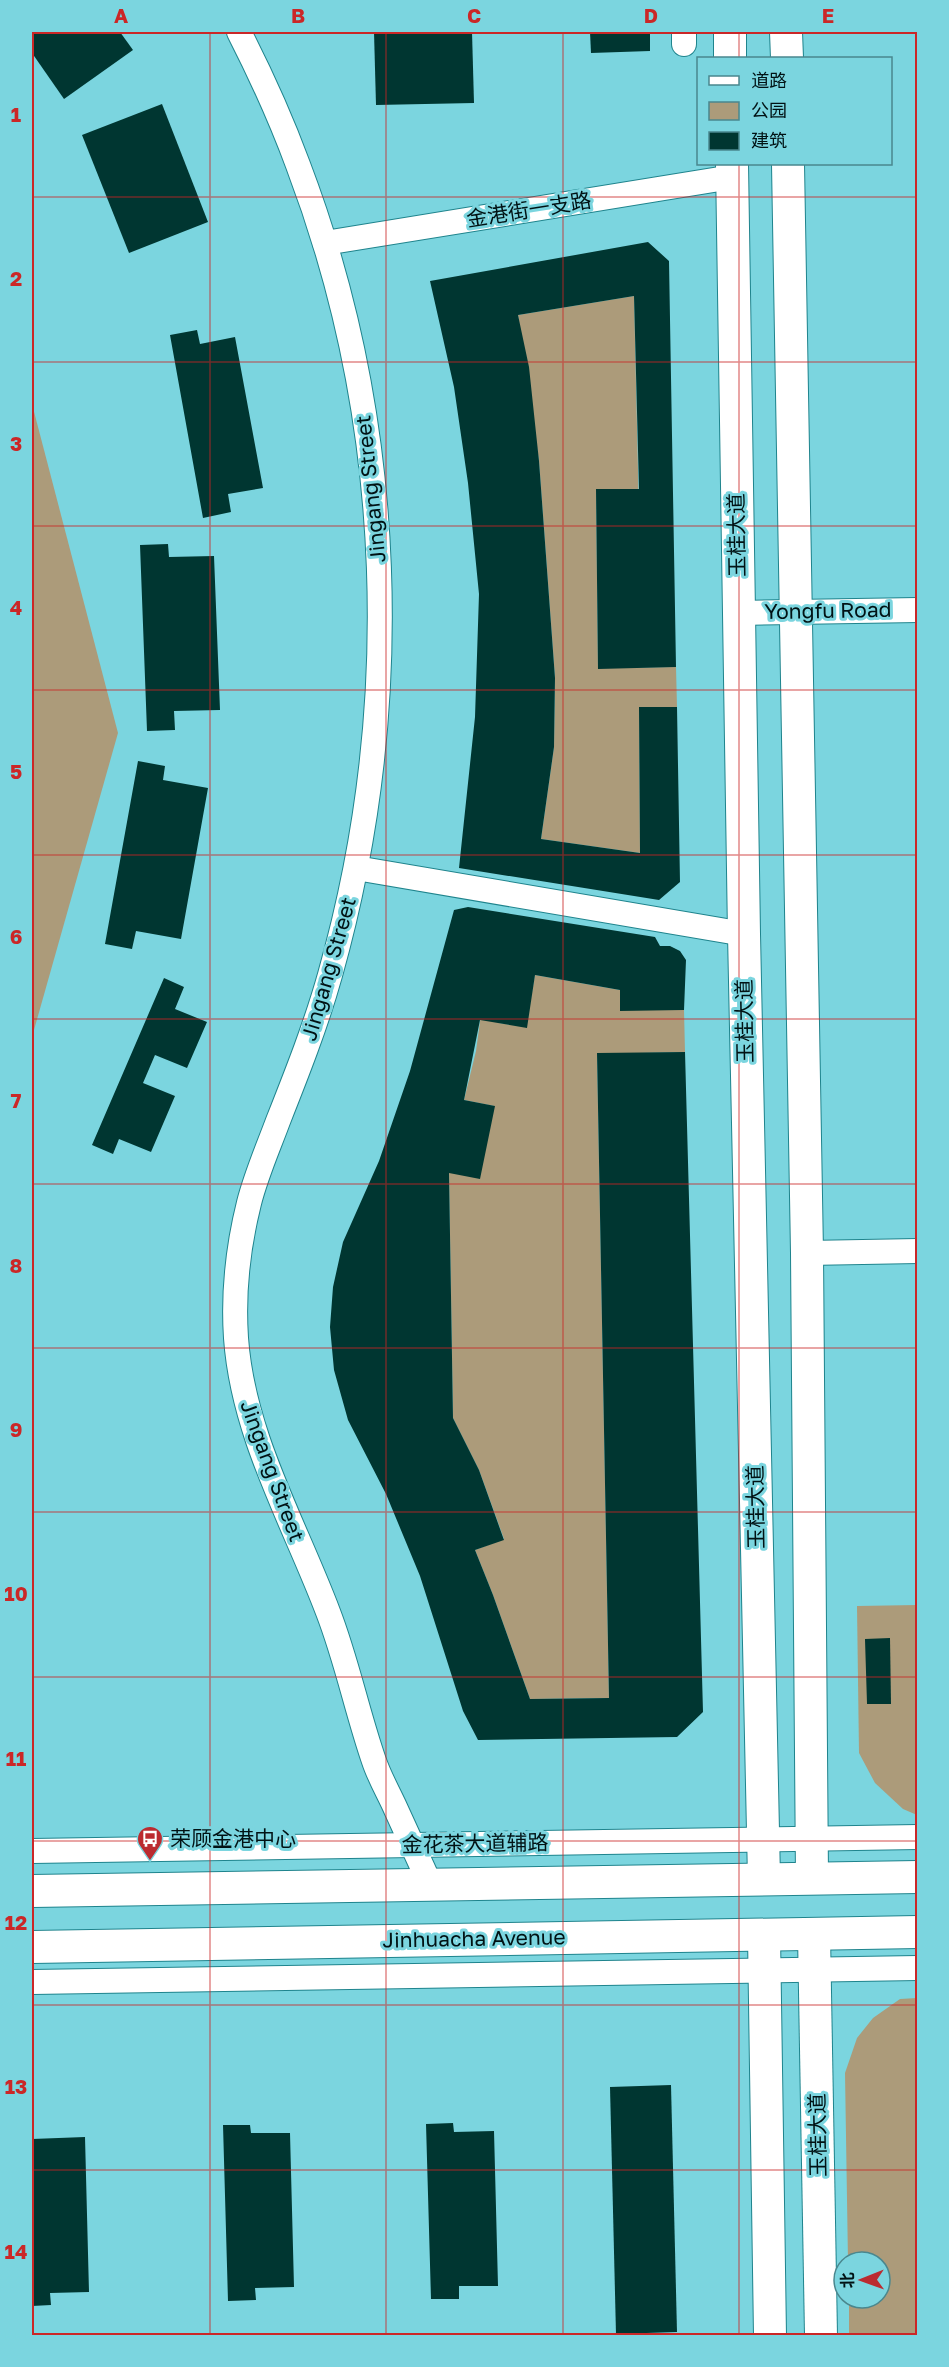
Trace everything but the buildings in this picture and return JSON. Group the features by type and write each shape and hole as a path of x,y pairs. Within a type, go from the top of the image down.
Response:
{"main road":[{"path":"730,32 730,57"},
{"path":"786,32 786,57"},
{"path":"788,165 807,1253 812,1878"},
{"name":"玉桂大道","path":"732,170 744,934 764,1879"},
{"path":"32,1891 918,1877"},
{"name":"Jinhuacha Avenue","path":"32,1947 918,1932"},
{"name":"玉桂大道","path":"814,1934 821,2336"},
{"path":"764,1935 770,2336"}],"street":[{"name":"Jingang Street","path":"240,32 291,146 325,243 346,322 363,402 378,524 381,607 377,715 368,799 356,868 337,949 310,1039 249,1201 236,1272 236,1336 243,1391 258,1444 328,1613 353,1684 375,1763 430,1884"},
{"name":"金港街一支路","path":"325,243 732,170"},
{"name":"Yongfu Road","path":"739,613 918,610"},
{"path":"356,868 744,934"},
{"path":"807,1253 918,1251"},
{"name":"金花茶大道辅路","path":"32,1851 918,1837"},
{"path":"32,1982 918,1968"}],"green space":[{"path":"634,296 639,514 623,514 623,489 596,489 598,668 676,667 677,707 639,708 640,853 541,839 554,747 555,678 539,461 518,315"},
{"path":"32,404 118,733 32,1037"},
{"path":"535,975 620,990 684,1010 685,1052 597,1054 609,1698 530,1699 475,1550 504,1539 479,1470 453,1418 449,1173 494,1106 464,1100 476,1051 482,1007 499,1023 526,1027"},
{"path":"917,1605 917,1815 903,1809 875,1783 859,1753 857,1606"},
{"path":"917,1998 917,2335 849,2335 849,2310 892,2310 892,2250 848,2250 845,2073 857,2038 873,2018 900,1999"}],"place":[{"name":"荣顾金港中心","path":"150,1862"}]}
